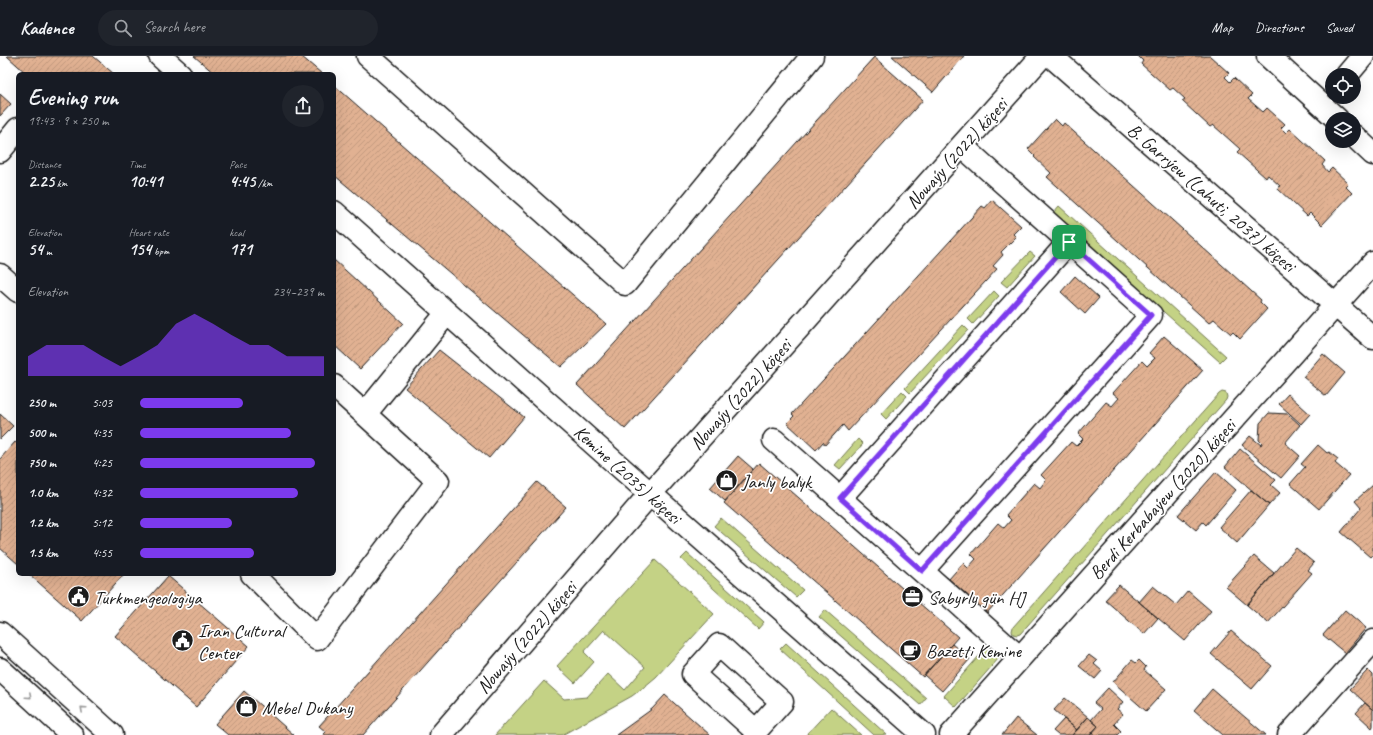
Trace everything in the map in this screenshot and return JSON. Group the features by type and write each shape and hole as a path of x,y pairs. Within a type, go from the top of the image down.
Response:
{"street":[{"path":"160,56 178,72"},
{"path":"368,56 625,284 812,56"},
{"name":"Nowaýy (2022) köçesi","path":"441,735 650,494 1042,56"},
{"name":"B. Garrýew (Lahuti, 2037) köçesi","path":"1051,56 1373,338"},
{"path":"1268,56 1330,105"},
{"path":"1353,68 1363,56"},
{"path":"0,151 16,131"},
{"path":"1361,143 1373,154"},
{"path":"922,571 1151,315 962,146"},
{"name":"Kemine (2035) köçesi","path":"336,214 650,494 924,735"},
{"path":"840,498 1069,242"},
{"name":"Berdi Kerbabaýew (2020) köçesi","path":"951,735 1373,263"},
{"path":"0,275 16,289"},
{"path":"365,414 447,313"},
{"path":"254,576 317,639 438,481 336,388"},
{"path":"774,440 1020,658"},
{"path":"0,633 112,735"},
{"path":"1289,735 1373,640"},
{"path":"0,669 72,735"}],"green space":[{"path":"1059,206 1226,356 1220,362 1053,213"},
{"path":"1030,252 1035,256 1007,287 1001,282"},
{"path":"994,291 999,296 973,324 968,319"},
{"path":"963,325 968,330 910,393 905,388"},
{"path":"902,391 907,396 886,419 881,414"},
{"path":"1222,392 1226,393 1226,400 1020,634 1013,634 1013,627"},
{"path":"858,439 863,444 840,469 835,465"},
{"path":"721,518 803,590 796,597 714,526"},
{"path":"687,553 764,622 758,629 681,559"},
{"path":"655,560 714,614 656,677 644,687 632,696 562,735 495,735 544,681 564,699 587,697 608,674 625,690 645,667 604,630 584,652 594,662 575,683 557,666"},
{"path":"825,610 926,698 920,705 819,617"},
{"path":"786,643 887,735 874,735 780,649"},
{"path":"986,648 999,658 956,707 944,696"},
{"path":"831,708 861,735 806,735"}],"building":[{"path":"7,56 93,56 112,72 25,72"},
{"path":"194,56 301,56 320,72 213,72"},
{"path":"892,56 964,56 933,92"},
{"path":"1138,56 1210,56 1229,73 1225,77 1230,82 1234,78 1252,95 1248,99 1263,112 1267,108 1285,124 1281,128 1286,133 1290,129 1325,161 1322,165 1328,172 1332,168 1348,183 1345,186 1352,193 1322,225 1310,213 1307,216 1278,189 1280,186 1268,175 1266,178 1237,152 1240,149 1213,125 1210,127 1182,101 1185,99 1173,88 1170,90 1141,64 1143,61"},
{"path":"874,57 923,100 625,429 577,385"},
{"path":"336,87 606,324 561,367 336,177"},
{"path":"0,94 11,104 0,116"},
{"path":"1055,119 1062,126 1064,123 1261,300 1260,302 1267,309 1240,339 1233,332 1231,334 1214,319 1209,323 1047,177 1051,173 1034,157 1035,156 1028,149"},
{"path":"992,200 1021,226 1013,234 1016,237 1001,252 1003,255 993,266 997,269 848,431 843,425 825,445 823,442 816,450 787,423 794,416 792,414 982,206 985,208"},
{"path":"336,262 403,323 360,369 336,347"},
{"path":"1075,276 1099,298 1085,314 1061,292"},
{"path":"1164,336 1203,370 987,613 949,579 963,563 968,568 976,559 971,554 998,523 1004,528 1011,520 1006,515 1034,483 1040,488 1046,480 1041,475 1071,442 1076,446 1083,439 1078,434 1106,402 1112,406 1119,398 1113,393 1142,361 1147,366 1155,358 1149,353"},
{"path":"439,350 524,417 489,458 405,388"},
{"path":"1323,354 1345,373 1326,396 1303,377"},
{"path":"1288,394 1310,414 1301,424 1279,404"},
{"path":"1269,413 1288,414 1300,425 1285,443 1300,456 1281,478 1242,445 1250,436 1261,445 1262,443 1259,440 1260,423"},
{"path":"0,414 13,426 0,439"},
{"path":"16,443 16,562 0,548 0,459"},
{"path":"1318,445 1327,453 1329,452 1338,459 1335,463 1349,475 1319,509 1290,484 1305,467 1301,464"},
{"path":"1240,449 1276,480 1271,485 1280,493 1269,505 1225,467"},
{"path":"738,456 753,469 725,501 710,488"},
{"path":"759,463 958,637 923,677 724,503"},
{"path":"1216,472 1236,490 1206,525 1203,522 1196,530 1178,515"},
{"path":"537,482 566,507 363,735 323,735 326,732 319,726"},
{"path":"1373,485 1373,554 1370,557 1341,532 1361,508 1355,501"},
{"path":"1251,490 1269,505 1237,543 1219,527"},
{"path":"1296,548 1314,563 1308,570 1312,573 1268,623 1247,605"},
{"path":"1254,556 1274,573 1247,605 1226,587"},
{"name":"Turkmengeologiya","path":"31,576 122,576 82,621"},
{"name":"Iran Cultural Center","path":"168,576 249,646 196,707 115,636"},
{"path":"1119,585 1158,618 1144,634 1105,600"},
{"path":"1153,586 1176,605 1188,591 1211,611 1185,641 1139,602"},
{"path":"1345,610 1366,628 1345,653 1323,635"},
{"path":"1231,631 1272,666 1252,689 1211,654"},
{"path":"952,644 970,659 942,691 924,675"},
{"path":"1089,655 1097,661 1094,664 1102,671 1095,679 1079,666"},
{"path":"1132,660 1136,663 1139,660 1146,667 1144,670 1166,689 1146,711 1113,682"},
{"path":"1368,670 1373,675 1373,710 1350,689"},
{"path":"1108,688 1123,702 1117,709 1123,714 1114,724 1121,731 1117,735 1090,735 1098,726 1091,720 1101,709 1094,703"},
{"path":"1212,689 1266,735 1223,735 1194,710"},
{"name":"Mebel Dukany","path":"244,691 294,735 228,735 215,724"},
{"path":"665,695 710,735 616,735 652,709"},
{"path":"1065,698 1088,717 1077,730 1054,710"},
{"path":"1365,703 1373,710 1372,728 1356,713"},
{"path":"1088,717 1098,726 1090,735 1072,735"},
{"path":"1016,718 1037,735 1002,735"},
{"path":"1064,719 1077,730 1072,735 1058,735 1053,731"}],"place":[{"name":"Janly balyk","path":"727,481"},
{"name":"Turkmengeologiya","path":"79,597"},
{"name":"Sabyrly gün HJ","path":"912,597"},
{"name":"Iran Cultural Center","path":"182,641"},
{"name":"Bazetti Kemine","path":"911,650"},
{"name":"Mebel Dukany","path":"246,707"}],"route":[{"path":"1069,242 1151,315 922,571 840,498 1069,242"}]}
